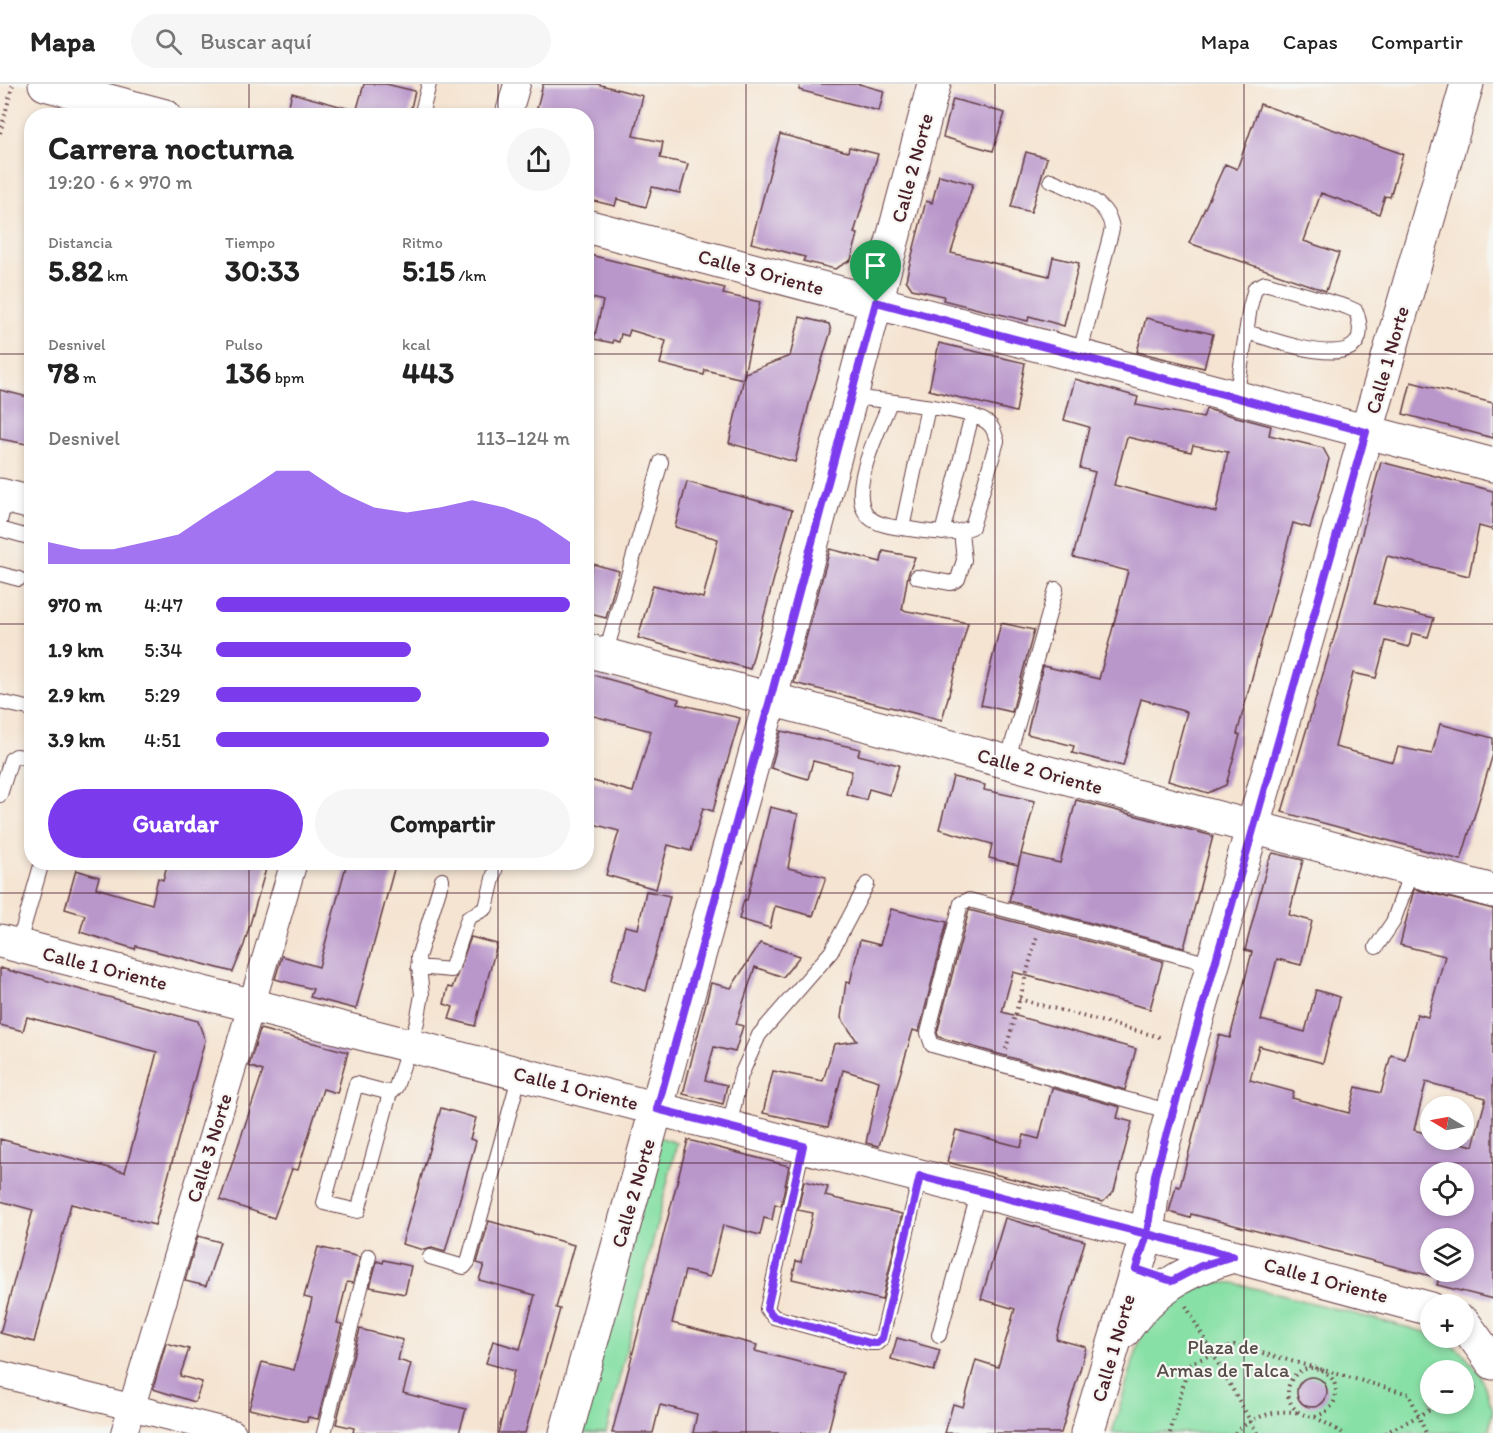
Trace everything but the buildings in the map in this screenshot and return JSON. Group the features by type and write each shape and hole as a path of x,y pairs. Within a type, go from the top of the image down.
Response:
{"main road":[{"path":"45,84 135,108"},
{"name":"Calle 2 Norte","path":"566,1433 770,700 934,84"},
{"name":"Calle 1 Norte","path":"1087,1433 1147,1234 1155,1175 1171,1112 1463,85"},
{"name":"Calle 3 Oriente","path":"594,228 1493,465"},
{"name":"Calle 2 Oriente","path":"596,653 1493,891"},
{"name":"Calle 1 Oriente","path":"9,944 1233,1256 1420,1306"},
{"path":"1114,1344 1150,1298 1172,1281 1201,1266 1233,1256"},
{"path":"1474,1320 1493,1325"},
{"path":"1474,1334 1477,1337 1485,1375"}],"street":[{"path":"510,108 517,84"},
{"name":"Calle 3 Norte","path":"124,1433 292,870"},
{"path":"0,1374 233,1433"}],"lane":[{"path":"423,108 429,84"},
{"path":"1051,180 1100,204 1111,221 1112,229 1079,356"},
{"path":"1236,398 1246,332 1255,288 1265,283 1347,307 1356,311 1359,319 1355,345 1351,350 1334,354 1246,332"},
{"path":"851,397 890,402 928,407 972,415 988,422 997,441 972,527 961,532 942,533 902,528 872,520 863,511 859,497 861,482 890,402"},
{"path":"902,528 928,407"},
{"path":"942,533 972,415"},
{"path":"596,653 661,462"},
{"path":"0,530 24,536"},
{"path":"917,577 951,583 958,579 964,560 961,532"},
{"path":"0,574 19,579"},
{"path":"1007,762 1056,589"},
{"path":"0,702 24,707"},
{"path":"0,795 11,759 16,756 24,757"},
{"path":"1376,947 1393,922 1412,869"},
{"path":"9,944 39,870"},
{"path":"418,967 452,970 468,918 486,908 495,870"},
{"path":"390,1093 356,1084 324,1203 358,1211 390,1093 396,1087 410,1046 422,995 418,957 442,880"},
{"path":"729,1127 741,1075 759,1035 831,952 867,884"},
{"path":"1171,1112 932,1044 928,1033 961,903 969,900 1214,966"},
{"path":"430,1257 464,1267 468,1262 520,1074"},
{"path":"803,1146 767,1309 774,1317 870,1343 877,1343 882,1338 920,1176"},
{"path":"939,1335 979,1191"},
{"path":"324,1433 369,1256"}],"path":[{"path":"0,133 13,84"},
{"path":"1003,1065 1041,920"},
{"path":"1019,999 1190,1044"},
{"path":"1172,1281 1257,1433"},
{"path":"1170,1433 1189,1364 1234,1345 1409,1394 1426,1433"},
{"path":"1235,1433 1267,1414 1293,1412 1307,1414 1323,1414 1335,1402 1336,1385 1332,1378 1318,1368 1303,1369 1291,1379 1288,1386 1289,1401 1293,1408 1307,1414 1319,1418 1343,1433"},
{"path":"1385,1433 1423,1414"}],"green space":[{"path":"658,1137 677,1143 606,1433 575,1433"},
{"name":"Plaza de Armas de Talca","path":"1207,1282 1234,1283 1420,1331 1420,1348 1456,1348 1469,1360 1420,1360 1420,1414 1474,1414 1474,1367 1480,1374 1493,1410 1488,1433 1112,1433 1144,1325 1159,1304"}],"route":[{"path":"876,302 770,700 657,1109 803,1146 767,1309 774,1317 870,1343 877,1343 882,1338 920,1176 1147,1234 1136,1269 1172,1281 1201,1266 1233,1256 1147,1234 1152,1192 1190,1044 1366,432 876,302"}]}
